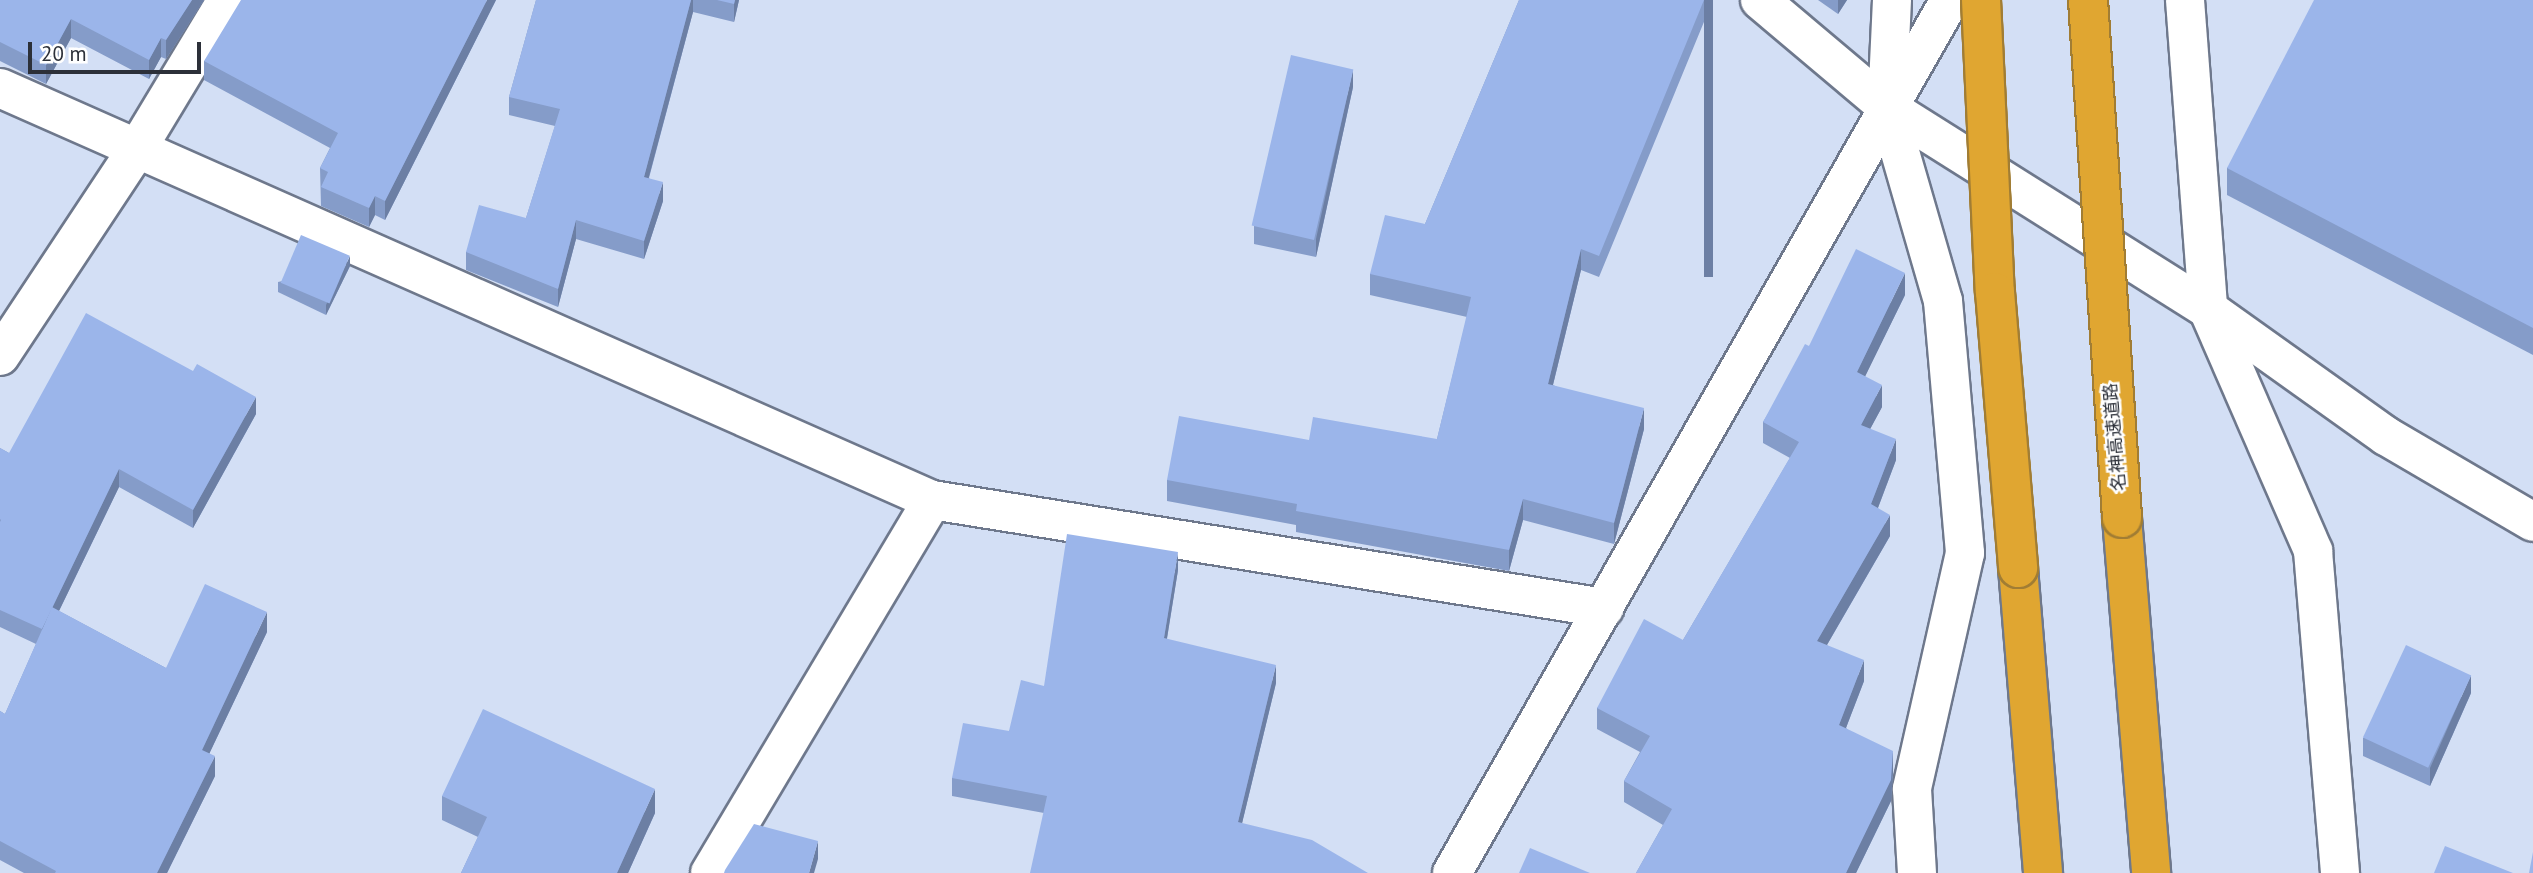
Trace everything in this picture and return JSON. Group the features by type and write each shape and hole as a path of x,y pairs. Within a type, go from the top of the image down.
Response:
{"highway":[{"path":"1981,0 1995,292 2043,873"},
{"name":"名神高速道路","path":"2088,0 2104,289 2151,873"}],"street":[{"path":"0,356 137,149 227,0"},
{"path":"1760,0 1887,107 2207,309 2386,436 2533,522"},
{"path":"1892,0 1887,107 1943,301 1965,553 1912,789 1917,873"},
{"path":"1452,873 1950,0"},
{"path":"2185,0 2207,309 2313,551 2340,873"},
{"path":"0,88 932,500 1604,608"},
{"path":"710,873 932,500"}],"building":[{"path":"0,0 192,0 166,40 161,38 149,60 71,19 46,65 0,42"},
{"path":"241,0 487,0 385,201 375,196 369,208 321,187 328,172 320,168 338,133 204,61"},
{"path":"536,0 691,0 644,177 663,182 644,241 576,220 558,289 466,252 479,205 526,218 560,109 509,97"},
{"path":"717,0 735,0 734,4"},
{"path":"1519,0 1704,0 1599,256 1581,249 1548,384 1644,408 1614,523 1523,499 1509,550 1296,511 1297,504 1167,480 1179,416 1309,440 1313,417 1437,439 1471,297 1370,274 1385,215 1425,224"},
{"path":"2314,0 2533,0 2533,328 2227,168"},
{"path":"1291,55 1353,69 1314,240 1252,226"},
{"path":"301,235 350,256 329,304 281,283"},
{"path":"1856,249 1905,273 1857,372 1882,385 1861,425 1896,439 1871,504 1890,515 1817,641 1864,660 1839,725 1893,751 1891,780 1846,873 1636,873 1672,809 1624,781 1650,736 1597,708 1644,619 1683,640 1799,442 1763,422 1805,344 1809,346"},
{"path":"86,313 193,371 197,364 256,397 193,510 119,469 42,629 0,610 0,448 9,453"},
{"path":"1067,534 1178,552 1164,638 1276,665 1238,822 1312,840 1368,873 1030,873 1047,796 952,778 963,723 1009,731 1021,680 1044,686"},
{"path":"205,584 267,612 202,750 215,756 157,873 55,873 56,871 0,841 0,711 5,714 52,607 166,668"},
{"path":"2406,645 2471,675 2428,768 2363,737"},
{"path":"483,709 655,789 617,873 461,873 487,817 442,796"},
{"path":"754,824 818,841 809,873 724,873"},
{"path":"2445,846 2513,873 2434,873"},
{"path":"1530,848 1590,873 1519,873"},
{"path":"2533,852 2533,873 2529,873"}]}
